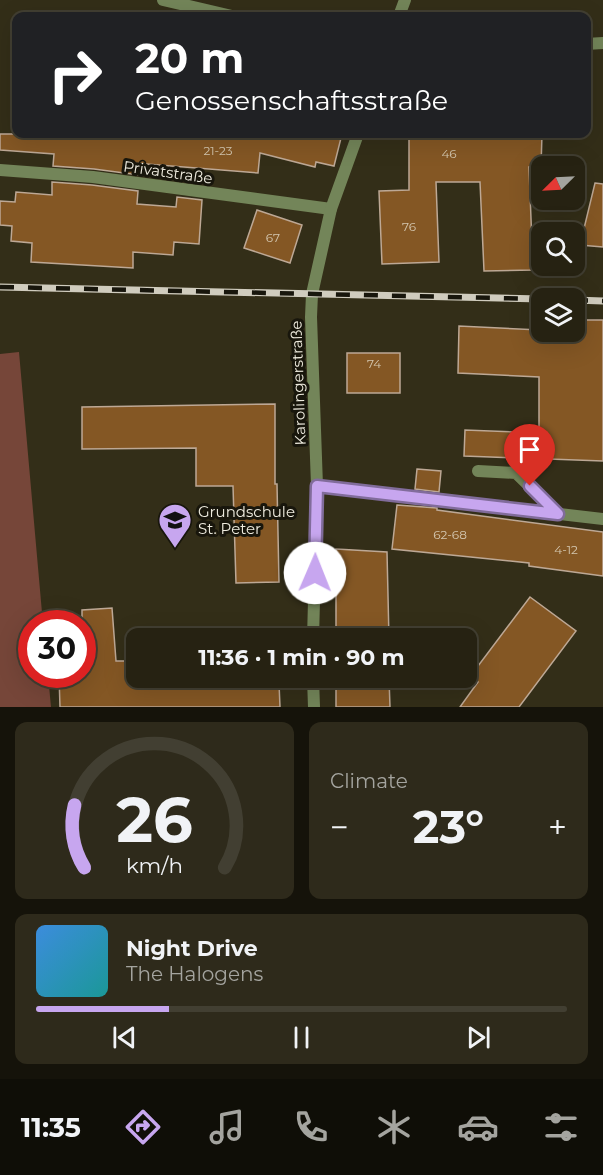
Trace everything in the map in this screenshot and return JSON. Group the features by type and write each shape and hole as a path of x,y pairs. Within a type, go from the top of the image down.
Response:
{"street":[{"path":"163,0 215,12"},
{"name":"Karolingerstraße","path":"313,628 317,486 312,294 331,209 357,138"},
{"name":"Privatstraße","path":"0,170 93,177 331,209"},
{"path":"478,471 516,473 558,514"},
{"path":"317,486 603,519"},
{"path":"313,688 314,707"}],"shaded area":[{"path":"19,352 42,610 18,610 18,688 49,688 51,707 0,707 0,354"}],"building":[{"path":"0,134 12,134 12,138 341,138 334,166 316,162 315,167 260,153 258,173 134,163 133,169 139,171 139,175 53,166 54,154 0,150"},
{"path":"409,138 542,138 541,156 531,156 531,167 529,167 531,270 484,271 480,182 436,182 439,262 382,264 379,191 409,190"},
{"path":"52,182 138,191 137,204 176,207 177,197 202,200 199,244 174,242 173,255 133,252 133,268 31,262 32,243 11,241 12,226 0,225 0,201 15,202 16,192 52,195"},
{"path":"595,183 603,184 603,247 585,245 585,224"},
{"path":"257,210 302,225 290,263 244,248"},
{"path":"585,320 603,320 603,461 464,456 465,430 539,433 539,377 458,373 459,326 531,330 531,342 585,342"},
{"path":"347,353 400,353 400,393 347,393"},
{"path":"275,404 279,582 236,583 233,486 196,486 196,448 82,449 82,407"},
{"path":"417,469 441,471 439,492 415,489"},
{"path":"397,505 437,508 437,510 603,532 603,576 529,566 529,563 392,549"},
{"path":"336,549 387,552 389,628 336,628"},
{"path":"530,597 576,631 519,707 460,707 474,688 477,688 477,667"},
{"path":"112,608 116,661 126,661 126,688 279,688 280,707 60,707 59,688 96,688 96,610 82,610"},
{"path":"336,688 389,688 390,707 336,707"}],"railway":[{"path":"0,287 531,299"},
{"path":"585,300 603,301"}],"place":[{"name":"Grundschule St. Peter","path":"175,549"}],"route":[{"path":"315,573 317,486 558,514 530,486"}]}
